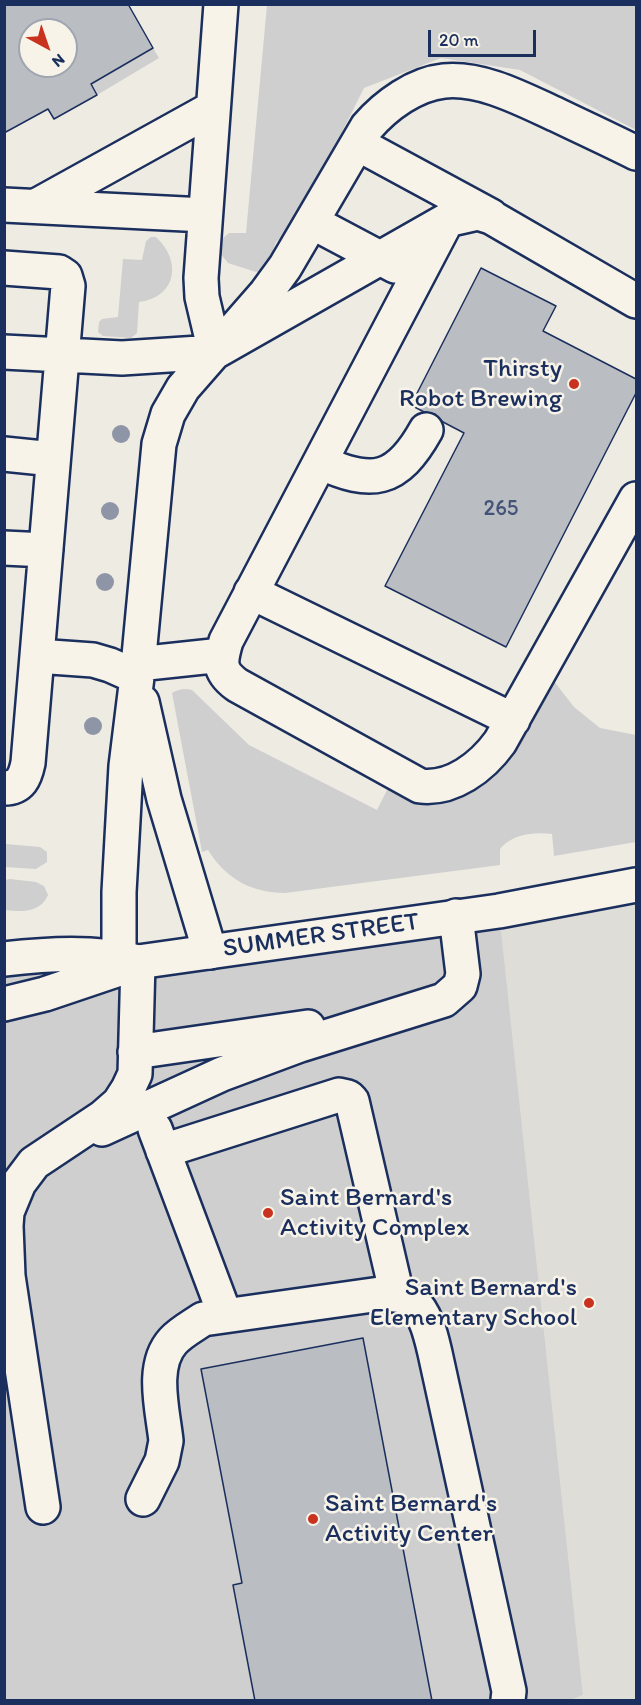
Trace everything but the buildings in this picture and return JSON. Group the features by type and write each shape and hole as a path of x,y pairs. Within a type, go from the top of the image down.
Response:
{"main road":[{"path":"201,4 220,19 201,278 202,297 216,352"},
{"path":"225,1315 147,1108 135,1063 119,891 126,766 138,670 159,444 168,414 183,388 266,293 285,267 367,127 387,108 425,85 446,80 473,83 505,91 636,153"},
{"path":"36,206 213,108"},
{"path":"358,144 508,225 636,301"},
{"path":"4,205 205,215"},
{"path":"4,352 133,358 216,352 447,220 478,213 508,225"},
{"path":"447,220 226,641 222,656 222,669 227,677 237,686 420,786 435,786 471,772 489,758 513,720 636,500"},
{"path":"312,222 417,277"},
{"path":"4,268 59,272 65,276 68,286 28,763 21,783 12,788 4,788"},
{"path":"320,462 352,475 379,476 414,453 426,430"},
{"path":"4,454 53,459"},
{"path":"4,548 46,550"},
{"path":"251,592 513,720"},
{"path":"37,656 93,660 138,670 222,656"},
{"path":"138,670 164,799 210,952"},
{"name":"SUMMER STREET","path":"4,959 39,955 102,956 126,963 499,911 636,885"},
{"path":"46,1154 222,1074 300,1045 444,1000 460,986 463,974 456,916"},
{"path":"4,1004 45,994 126,963"},
{"path":"135,1063 396,1014"},
{"path":"43,1507 8,1276 7,1212 19,1183 34,1163 85,1130 118,1103 128,1089 135,1063"},
{"path":"163,1151 339,1095 348,1097 352,1101 397,1295"},
{"path":"143,1499 162,1461 166,1444 160,1377 163,1358 172,1342 189,1328 203,1319 225,1315 380,1294 411,1299 420,1311 432,1342 509,1691 508,1701"}],"shaded area":[{"path":"267,5 636,5 636,130 520,70 441,58 364,88 297,222 276,242 268,263 261,271 256,272 228,263 220,253 223,238 229,233 246,233"},
{"path":"153,48 159,58 97,95 91,84"},
{"path":"151,237 156,237 170,257 172,277 168,286 152,299 139,302 137,333 131,338 103,336 98,332 99,322 102,319 118,317 123,259 142,260 146,241"},
{"path":"553,680 574,707 600,728 636,735 636,842 554,856 552,834 531,834 517,837 500,849 500,865 285,893 251,887 223,869 208,850 202,852 172,693 184,689 192,690 249,745 377,810 389,786 418,798"},
{"path":"5,844 40,847 47,852 47,862 36,869 5,867"},
{"path":"5,880 36,882 44,886 48,895 45,901 30,910 5,910"},
{"name":"Saint Bernard's Elementary School","path":"636,885 636,1700 571,1700 583,1695 499,911"},
{"name":"Saint Bernard's Activity Complex","path":"499,911 583,1695 571,1700 5,1700 5,959"}],"place":[{"name":"Thirsty Robot Brewing","path":"574,384"},
{"name":"Saint Bernard's Activity Complex","path":"268,1213"},
{"name":"Saint Bernard's Elementary School","path":"589,1303"},
{"name":"Saint Bernard's Activity Center","path":"313,1519"}]}
